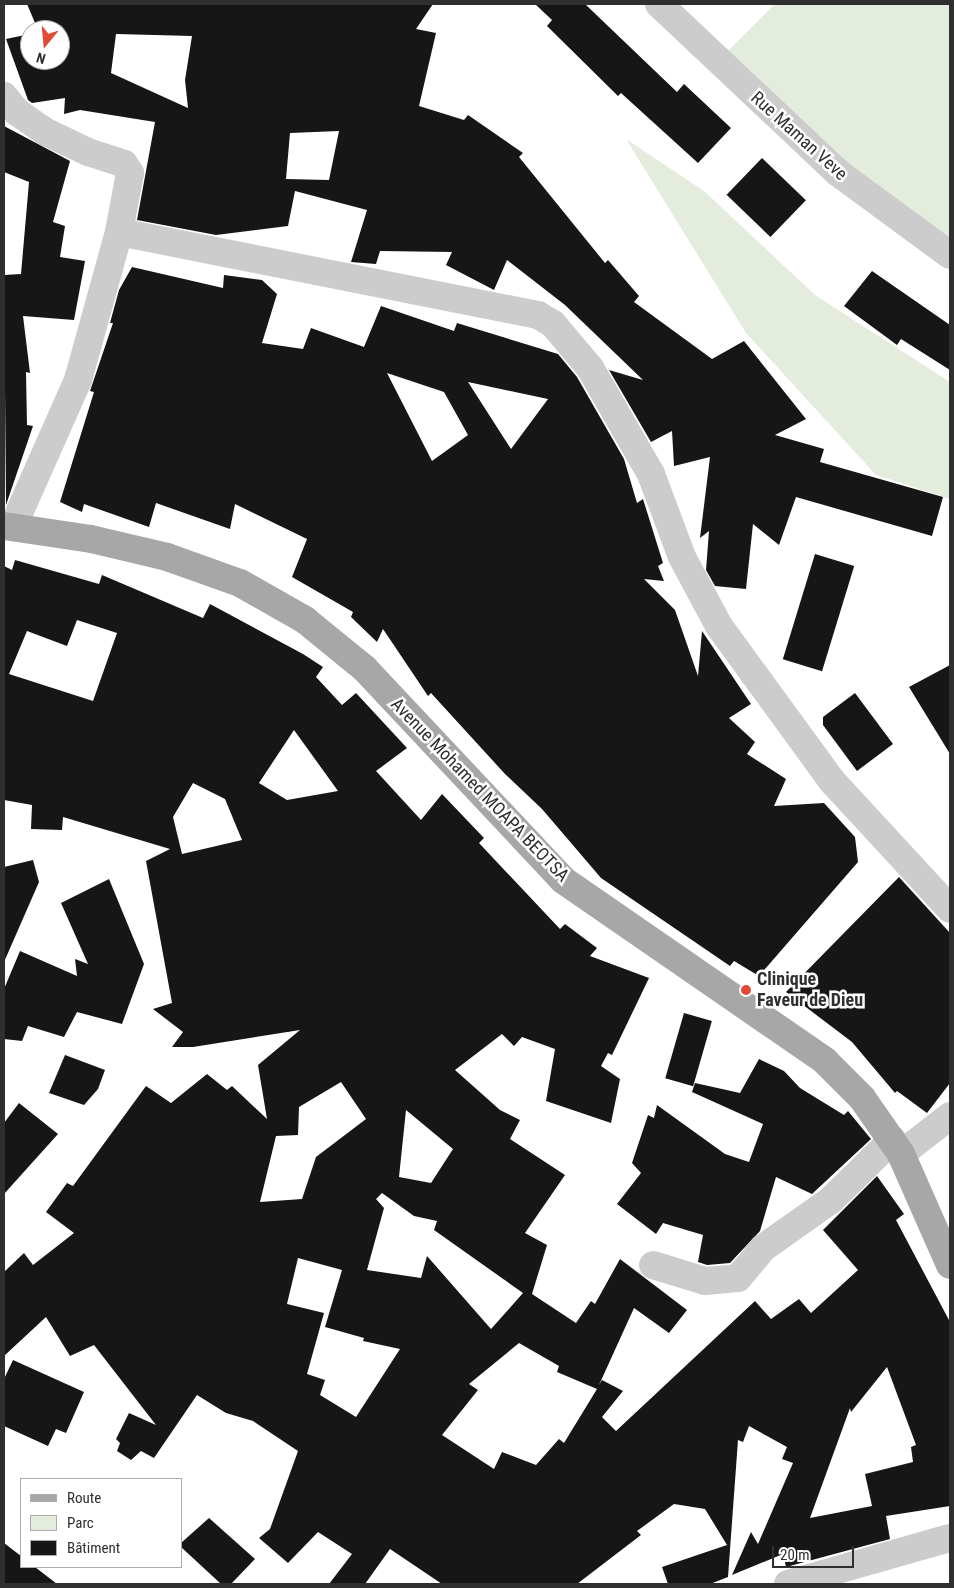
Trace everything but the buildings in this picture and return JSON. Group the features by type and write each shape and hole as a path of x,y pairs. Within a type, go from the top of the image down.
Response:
{"main road":[{"name":"Avenue Mohamed MOAPA BEOTSA","path":"9,526 91,539 167,557 240,583 306,620 365,669 563,880 825,1062 862,1098 897,1147 950,1265"}],"street":[{"name":"Rue Maman Veve","path":"659,4 837,172 950,255"},
{"path":"4,100 59,139 128,168 126,203 78,380 9,526"},
{"path":"119,232 529,313 553,324 590,368 651,474 682,557 719,626 832,780 950,909"},
{"path":"653,1265 705,1281 719,1282 738,1278 762,1248 831,1200 897,1147 950,1116"},
{"path":"788,1584 950,1538"}],"green space":[{"path":"775,4 950,4 950,255 907,226 727,52"},
{"path":"626,139 704,191 815,295 950,382 950,499 876,475 746,333"}],"place":[{"name":"Clinique Faveur de Dieu","path":"746,990"}]}
